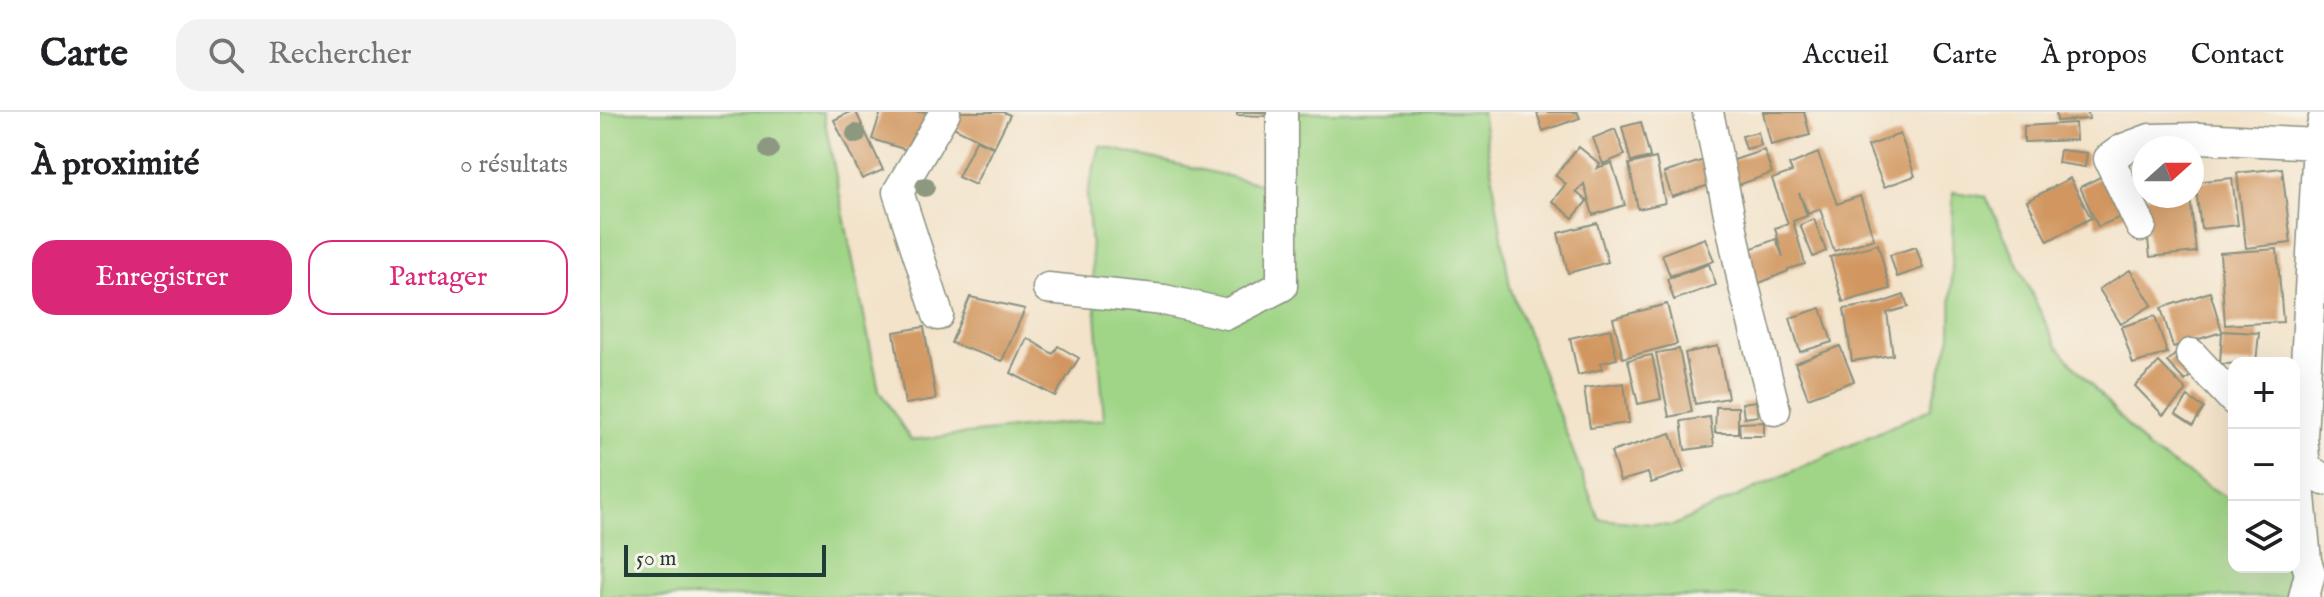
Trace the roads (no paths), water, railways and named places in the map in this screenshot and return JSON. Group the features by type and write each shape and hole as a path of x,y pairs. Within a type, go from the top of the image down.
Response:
{"street":[{"path":"938,315 898,192 945,112"},
{"path":"1048,288 1164,300 1227,314 1282,286 1282,112"},
{"path":"1708,112 1743,282 1775,410"},
{"path":"2141,226 2109,159 2123,149 2150,139 2321,131 2318,300 2299,429"},
{"path":"2191,354 2228,394"},
{"path":"2300,445 2308,484 2306,561 2310,573 2304,597"}]}
